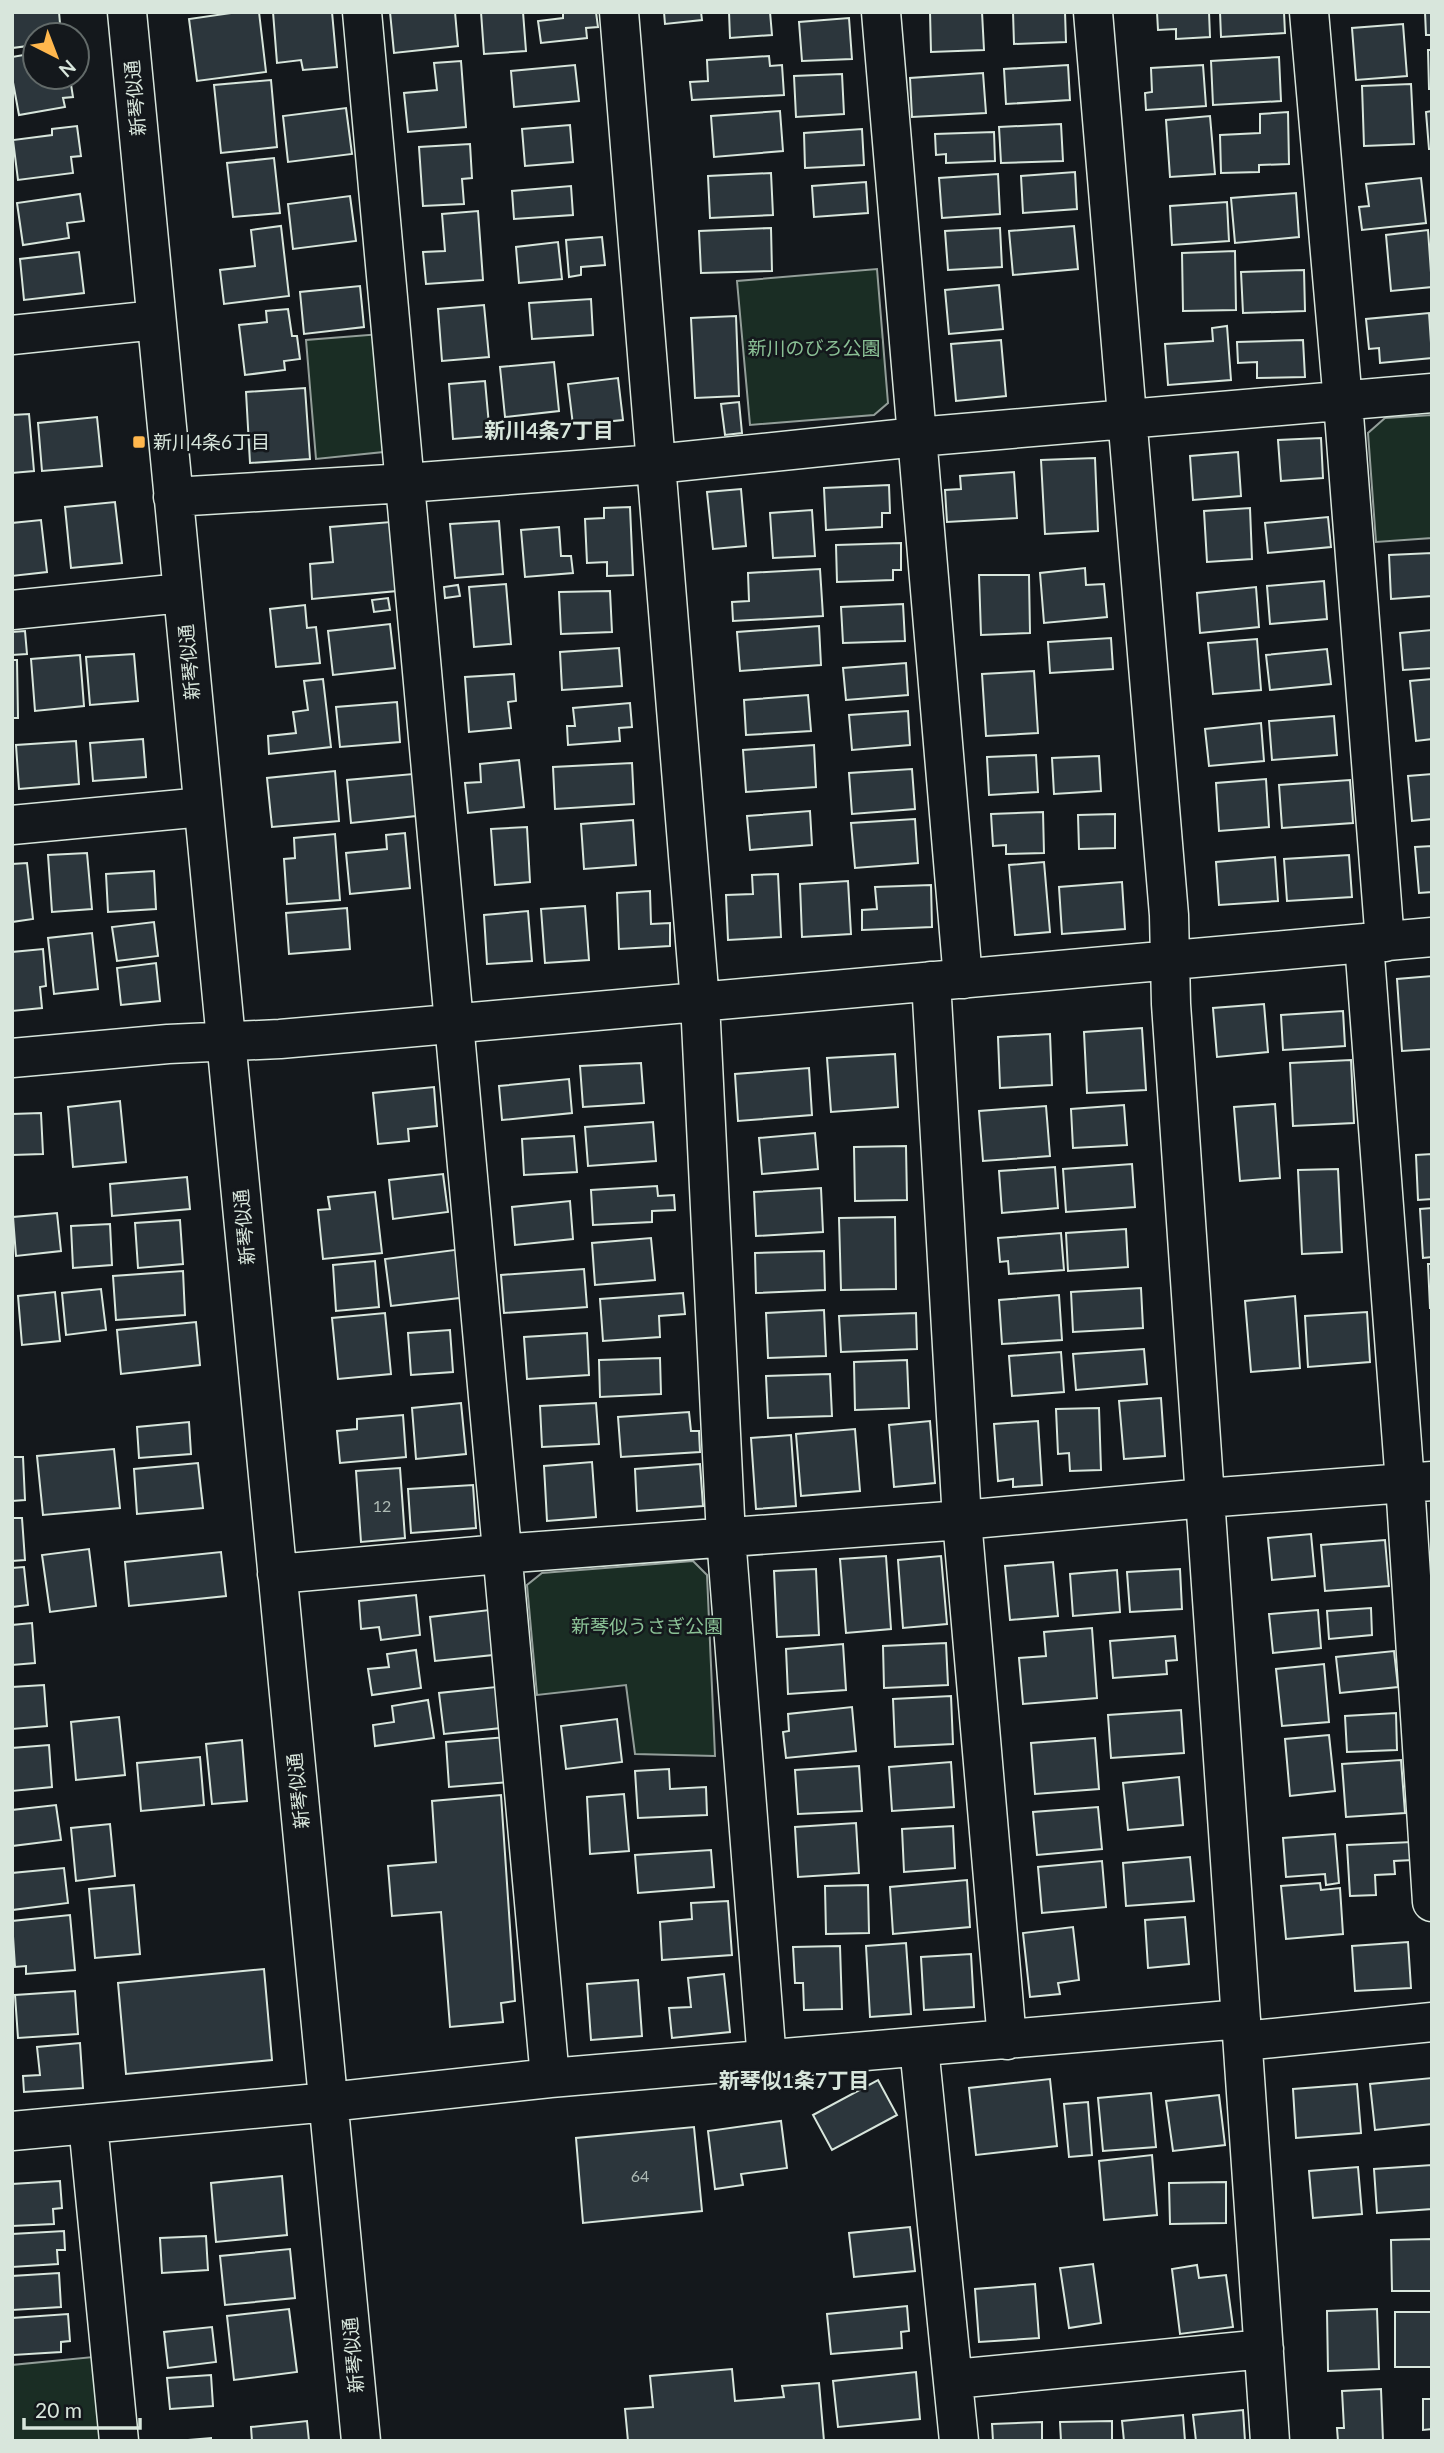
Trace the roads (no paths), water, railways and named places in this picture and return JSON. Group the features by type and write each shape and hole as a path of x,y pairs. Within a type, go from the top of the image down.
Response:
{"street":[{"name":"新琴似通","path":"127,12 361,2441"},
{"path":"362,12 500,1554 551,2078"},
{"path":"619,12 700,1002 726,1537 767,2061"},
{"path":"881,12 917,437 947,980 962,1520 1006,2040"},
{"path":"1093,12 1169,915 1171,1004 1270,2441"},
{"path":"1309,12 1343,401 1375,942 1418,1482 1432,1902"},
{"path":"12,335 156,320"},
{"path":"173,497 656,464 917,437 1432,393"},
{"path":"12,610 182,593"},
{"path":"12,825 203,807"},
{"path":"12,1058 168,1044 280,1040 1432,937"},
{"path":"277,1574 1418,1482"},
{"path":"12,2131 329,2102 551,2078 1006,2040 1432,2022"},
{"path":"919,2047 959,2441"},
{"path":"88,2124 119,2441"},
{"path":"954,2379 1264,2349"}],"place":[{"name":"新川4条6丁目","path":"139,442"}],"district":[{"name":"新川4条7丁目","path":"549,431"},
{"name":"新琴似1条7丁目","path":"794,2081"}],"park label":[{"name":"新川のびろ公園","path":"814,348"},
{"name":"新琴似うさぎ公園","path":"647,1626"}]}
